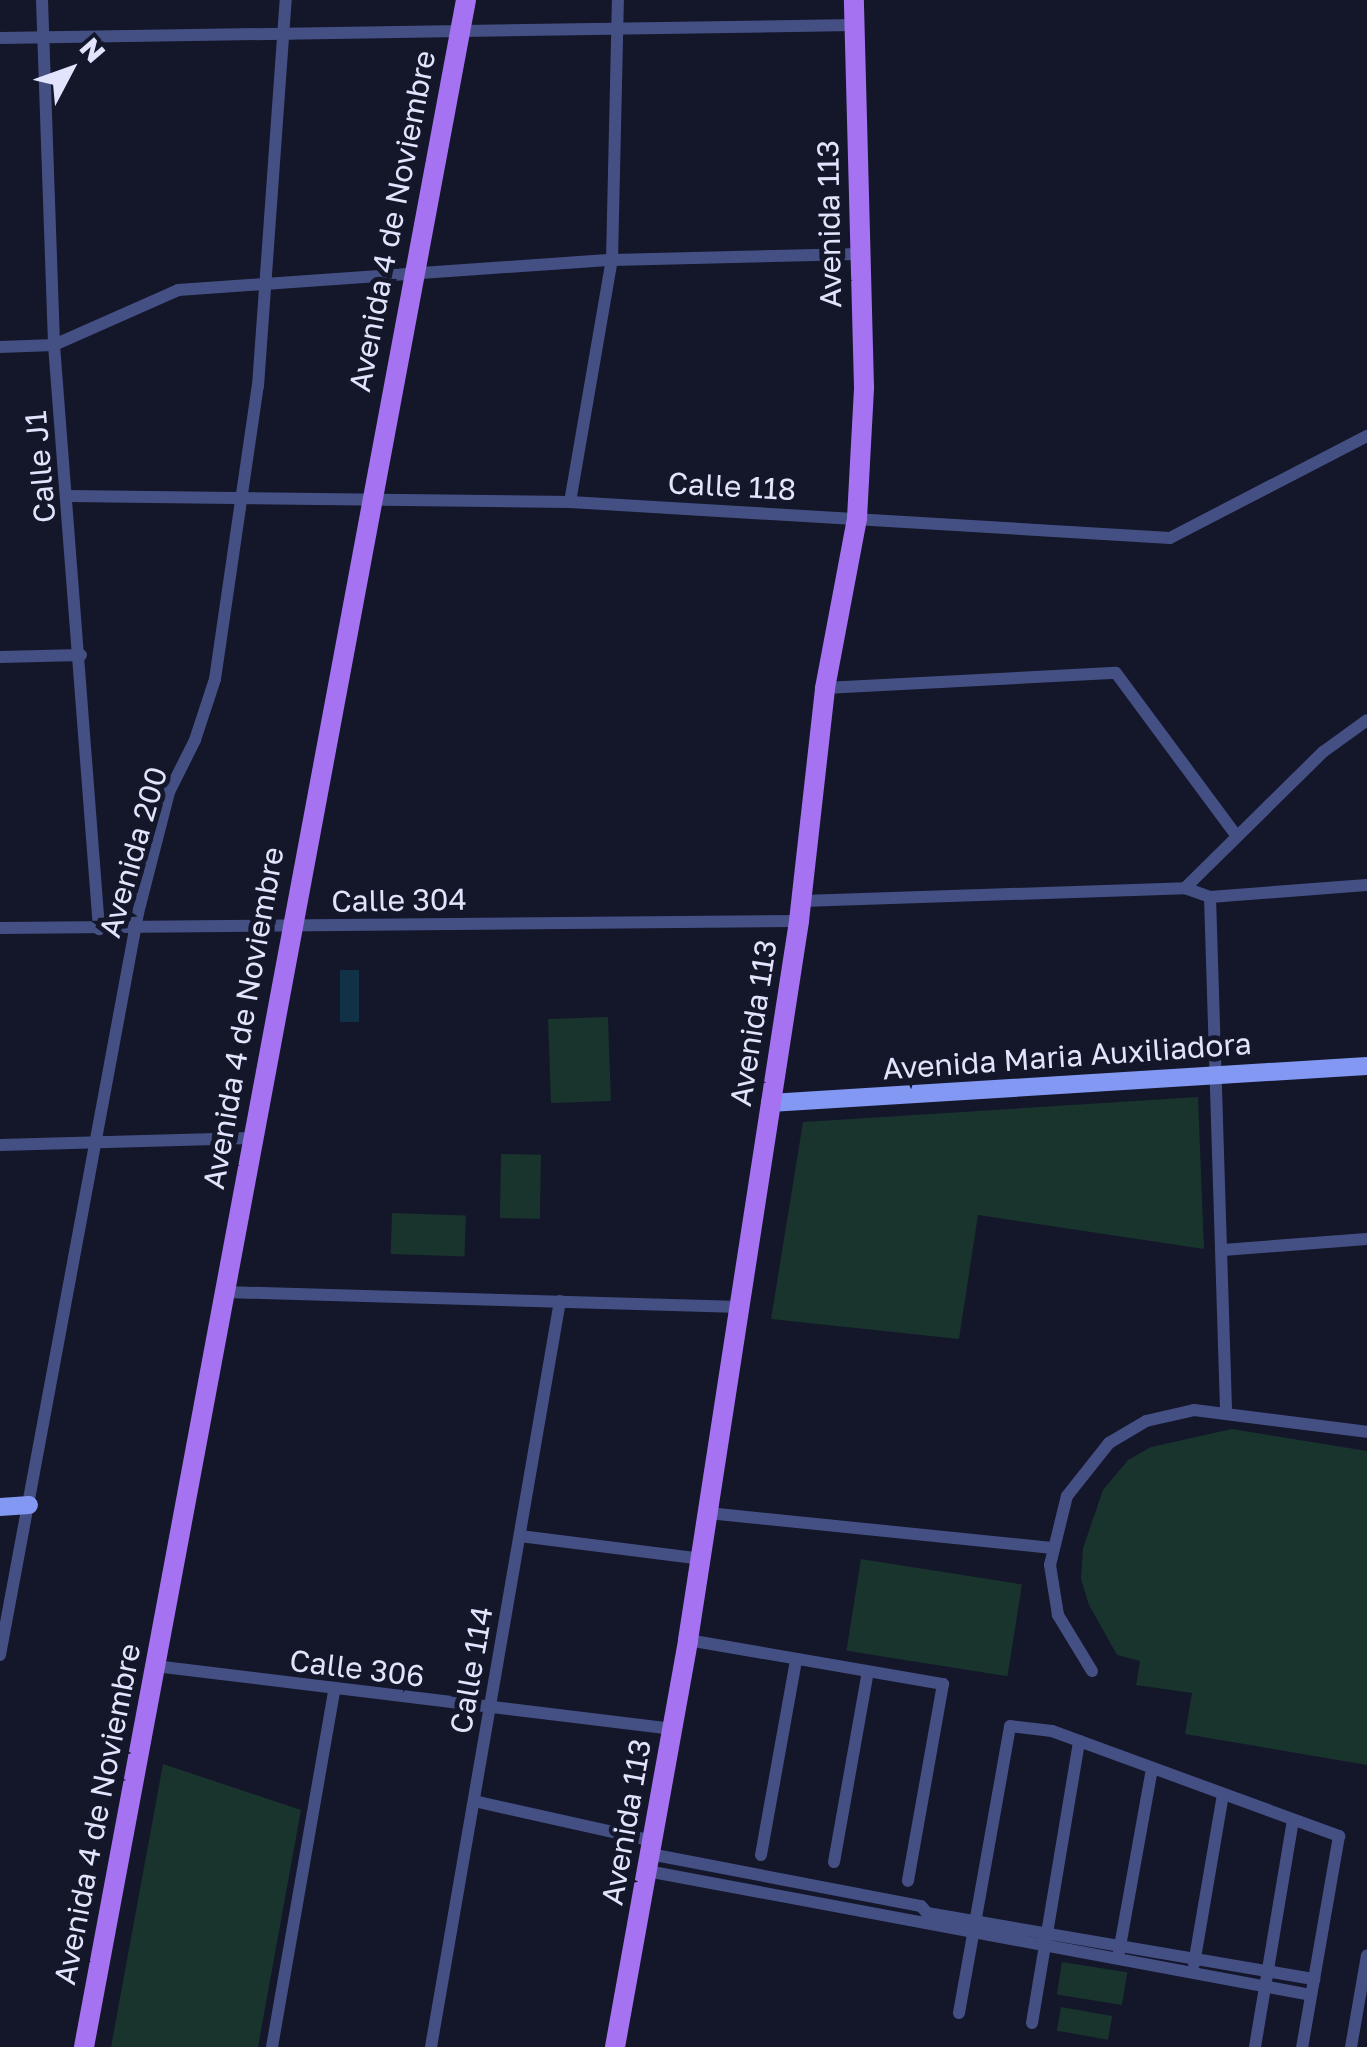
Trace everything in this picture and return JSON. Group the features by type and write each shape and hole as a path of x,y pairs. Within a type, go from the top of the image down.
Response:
{"main road":[{"name":"Avenida 4 de Noviembre","path":"84,2047 466,0"},
{"name":"Avenida 113","path":"615,2047 701,1559 800,911 825,688 856,518 864,387 854,0"},
{"name":"Avenida Maria Auxiliadora","path":"770,1103 1367,1066"},
{"path":"0,1507 29,1505"}],"street":[{"name":"Calle J1","path":"42,0 54,344 82,655 100,929"},
{"name":"Avenida 200","path":"0,1655 134,928 169,792 196,740 215,679 243,499 268,284 286,0"},
{"path":"570,502 612,260 618,0"},
{"path":"0,38 458,35 855,26"},
{"path":"0,347 54,344 178,290 412,278 612,260 859,254"},
{"name":"Calle 118","path":"68,496 570,502 1170,538 1367,436"},
{"path":"0,656 82,655"},
{"path":"825,688 1116,673 1235,834"},
{"path":"1367,720 1235,834 1185,888 1210,897 1367,886"},
{"name":"Calle 304","path":"0,928 292,926 800,911 1185,888"},
{"path":"1210,897 1226,1410"},
{"path":"0,1145 251,1138"},
{"path":"1223,1250 1367,1239"},
{"path":"224,1292 740,1307"},
{"name":"Calle 114","path":"430,2047 560,1301"},
{"path":"1092,1671 1058,1615 1052,1548 1067,1496 1109,1443 1170,1413 1226,1410 1367,1432"},
{"path":"708,1513 1052,1548"},
{"path":"520,1536 701,1559"},
{"path":"688,1640 943,1684 908,1881"},
{"path":"760,1855 796,1660"},
{"name":"Calle 306","path":"155,1666 488,1710 673,1728"},
{"path":"834,1862 868,1672"},
{"path":"272,2047 334,1690"},
{"path":"959,2012 1010,1726 1079,1741 1339,1836 1302,2047"},
{"path":"1032,2023 1079,1741"},
{"path":"1119,1952 1152,1768"},
{"path":"1194,1966 1223,1794"},
{"path":"474,1801 756,1890 1194,1966 1311,1996"},
{"path":"1255,2047 1294,1820"},
{"path":"650,1855 844,1891 974,1926"},
{"path":"756,1890 758,1874"},
{"path":"842,1907 844,1891"},
{"path":"1351,2047 1367,1954"},
{"path":"1194,1966 1314,1979"}],"green space":[{"path":"608,1017 611,1101 551,1103 548,1019"},
{"path":"1198,1097 1204,1249 978,1215 959,1339 771,1319 803,1122"},
{"path":"501,1154 541,1155 540,1219 500,1218"},
{"path":"392,1213 466,1216 465,1257 391,1254"},
{"path":"1232,1429 1367,1451 1367,1765 1185,1734 1192,1693 1136,1685 1140,1661 1117,1655 1089,1605 1081,1579 1083,1548 1103,1490 1128,1460 1151,1447"},
{"path":"861,1559 1022,1584 1007,1676 846,1651"},
{"path":"163,1764 301,1810 258,2047 111,2047"},
{"path":"1062,1962 1127,1972 1122,2005 1057,1995"},
{"path":"1061,2007 1112,2016 1108,2040 1057,2031"}],"water":[{"path":"340,970 359,970 359,1022 340,1022"}]}
